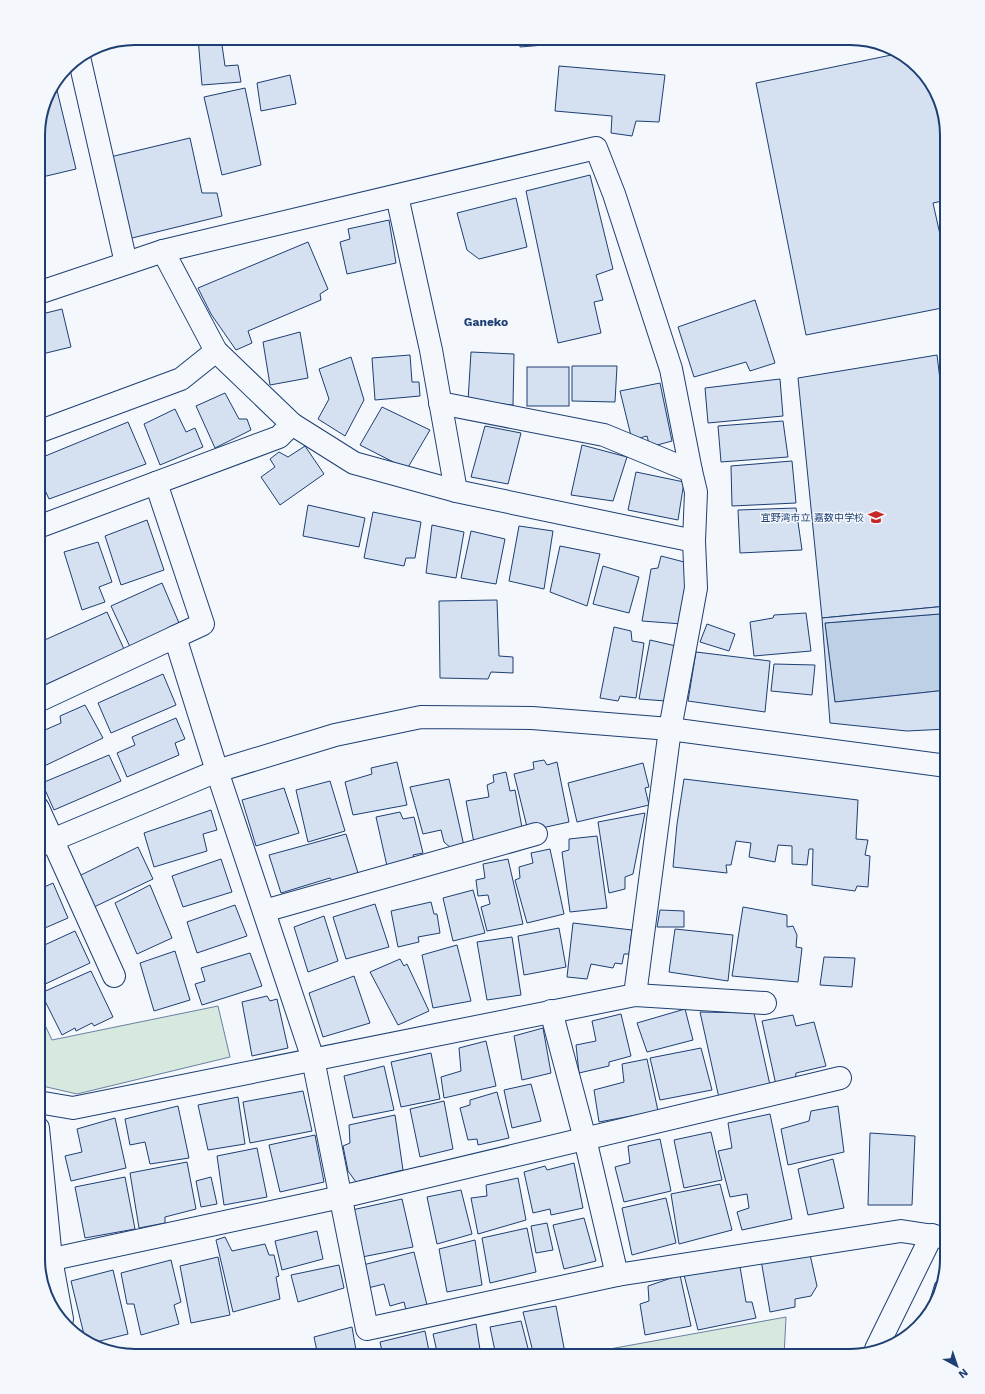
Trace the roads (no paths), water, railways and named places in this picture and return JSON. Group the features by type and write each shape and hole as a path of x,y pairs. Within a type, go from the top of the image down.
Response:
{"street":[{"path":"80,63 126,264"},
{"path":"45,291 163,251 596,148 614,194 671,369 696,492 694,541 696,588 670,729 634,995"},
{"path":"397,196 431,350 456,491"},
{"path":"163,251 216,351 292,424 354,464 456,491 694,541"},
{"path":"45,429 181,379 216,351"},
{"path":"440,403 604,435 691,471"},
{"path":"45,524 279,437 292,424"},
{"path":"45,698 203,624 156,483"},
{"path":"175,637 217,771 313,1059 367,1329 617,1275 901,1231 940,1237 879,1344"},
{"path":"114,976 46,843 217,771 335,735 421,717 532,718 670,729 940,765"},
{"path":"264,911 536,834"},
{"path":"45,1103 73,1108 634,995 765,1003"},
{"path":"551,1011 585,1139 617,1275"},
{"path":"45,1261 341,1198 840,1078"},
{"path":"45,1261 58,1306"}],"water":[{"path":"940,614 940,691 835,702 825,623"}],"place":[{"name":"宜野湾市立 嘉数中学校","path":"876,517"}],"district":[{"name":"Ganeko","path":"486,322"}]}
